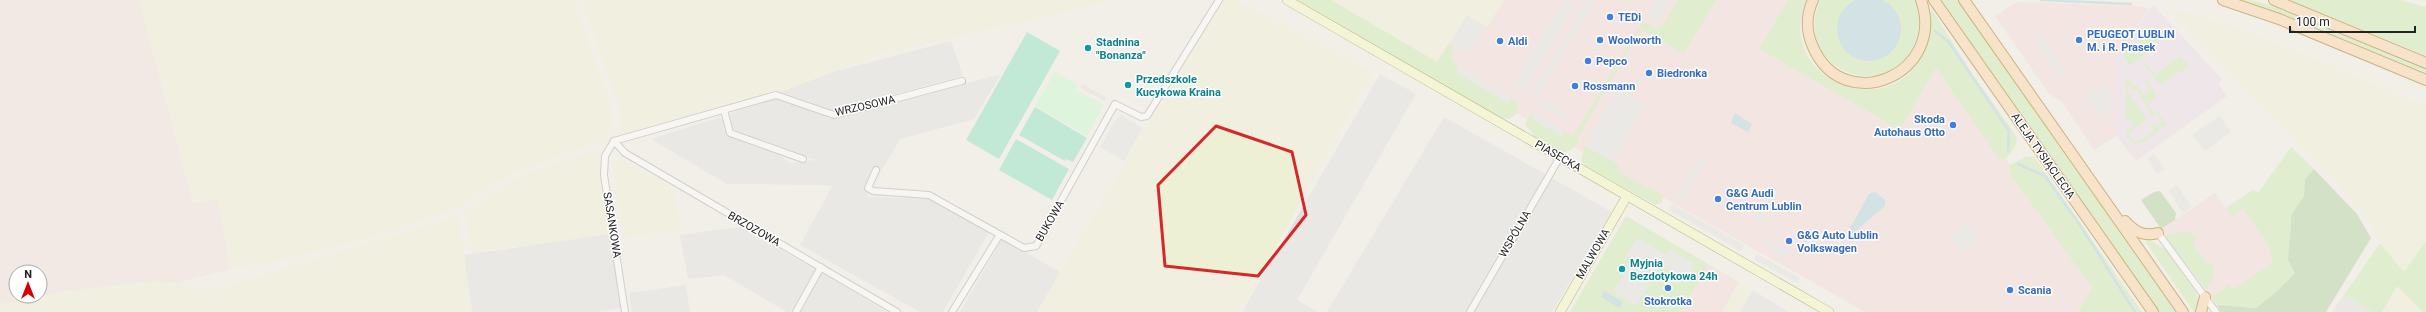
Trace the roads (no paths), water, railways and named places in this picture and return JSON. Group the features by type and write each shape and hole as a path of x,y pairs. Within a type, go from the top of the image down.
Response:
{"main road":[{"path":"1813,0 1809,11 1809,39 1818,57 1838,76 1866,83 1881,81 1897,75 1905,69 1917,54 1925,31 1925,17 1921,0"},
{"name":"ALEJA TYSIĄCLECIA","path":"1934,0 2153,312"},
{"path":"1964,0 2183,312"},
{"path":"2223,0 2279,19 2426,80"},
{"path":"2274,0 2426,63"},
{"path":"2104,200 2130,227 2138,233 2144,235 2158,233"},
{"path":"2201,312 2206,297"}],"street":[{"name":"BUKOWA","path":"999,236 1024,248 1036,246 1115,104 1141,117 1147,116 1219,0"},
{"name":"PIASECKA","path":"1287,0 1829,312"},
{"name":"WRZOSOWA","path":"614,141 776,95 834,115 962,81"},
{"path":"724,110 730,132 803,160"},
{"name":"BRZOZOWA","path":"614,141 624,153 897,312"},
{"name":"SASANKOWA","path":"614,141 605,156 604,175 625,312"},
{"name":"WSPÓLNA","path":"1470,312 1560,157"},
{"path":"876,170 868,188 873,191 929,195 999,236 952,312"},
{"name":"MALWOWA","path":"1560,312 1627,196"},
{"path":"2158,233 2216,312"},
{"path":"796,312 821,268"}],"water":[{"path":"1869,-3 1881,0 1892,6 1898,17 1901,29 1898,41 1892,52 1881,58 1869,61 1857,58 1846,52 1840,41 1837,29 1840,17 1846,6 1857,0"},
{"path":"1736,114 1752,124 1748,132 1731,123 1734,115"},
{"path":"1875,192 1885,200 1885,206 1847,238 1846,236 1869,194"},
{"path":"1604,291 1623,302 1619,308 1601,297"}],"waterway":[{"path":"2041,0 2131,4"},
{"path":"1935,31 1948,41 2009,131 2008,151"},
{"path":"2018,164 2045,176 2080,225 2135,312"}],"place":[{"name":"TEDi","path":"1610,17"},
{"name":"Woolworth","path":"1600,40"},
{"name":"PEUGEOT LUBLIN M. i R. Prasek","path":"2079,40"},
{"name":"Aldi","path":"1500,41"},
{"name":"Stadnina \"Bonanza\"","path":"1088,48"},
{"name":"Pepco","path":"1588,61"},
{"name":"Biedronka","path":"1649,73"},
{"name":"Przedszkole Kucykowa Kraina","path":"1128,85"},
{"name":"Rossmann","path":"1575,86"},
{"name":"Skoda Autohaus Otto","path":"1953,125"},
{"name":"G&G Audi Centrum Lublin","path":"1718,199"},
{"name":"G&G Auto Lublin Volkswagen","path":"1789,241"},
{"name":"Myjnia Bezdotykowa 24h","path":"1622,269"},
{"name":"Stokrotka","path":"1668,288"},
{"name":"Scania","path":"2010,290"}]}
